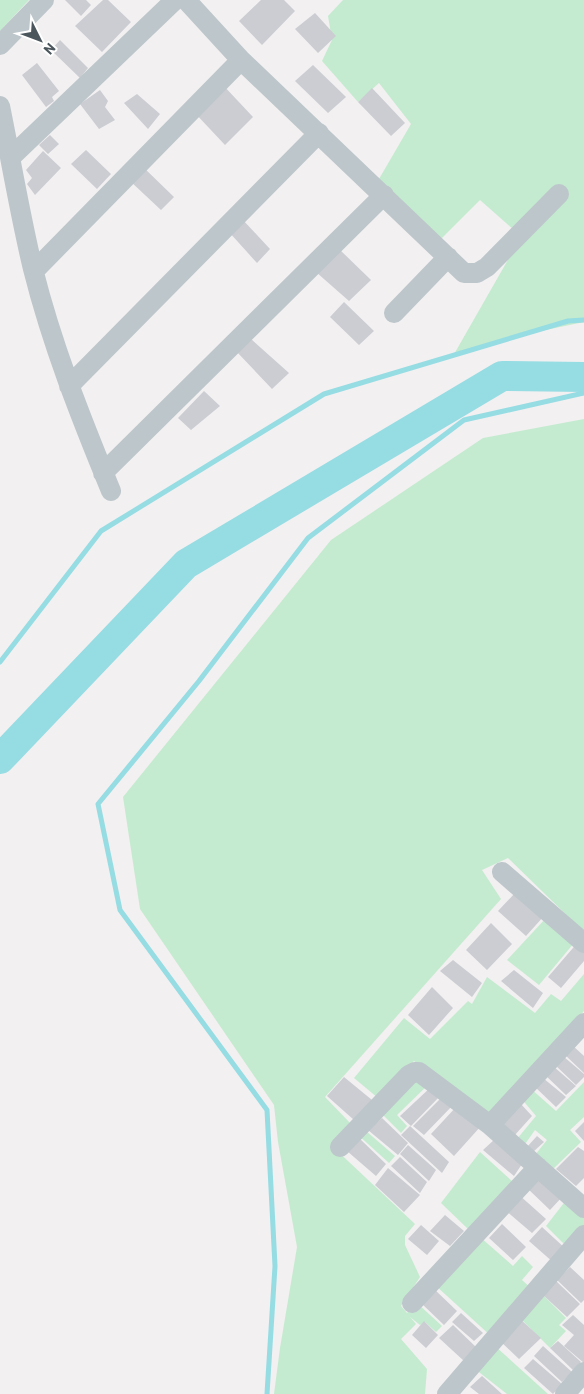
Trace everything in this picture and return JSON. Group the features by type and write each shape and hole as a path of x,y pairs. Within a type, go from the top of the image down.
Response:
{"street":[{"path":"0,45 44,0"},
{"path":"10,158 185,0 241,60 320,133 464,272 477,273 487,267 559,194"},
{"path":"34,271 241,60"},
{"path":"0,106 34,271 68,386 107,482 384,195"},
{"path":"68,386 320,133"},
{"path":"394,313 448,257"},
{"path":"502,872 584,943"},
{"path":"490,1125 584,1023"},
{"path":"340,1147 414,1072 424,1075 490,1125 584,1208"},
{"path":"412,1303 538,1167"},
{"path":"447,1394 584,1235"},
{"path":"565,1394 584,1372"}],"green space":[{"path":"0,0 29,0 0,31"},
{"path":"343,0 584,0 584,322 531,333 453,356 525,230 515,231 480,200 439,241 379,179 411,124 379,83 358,102 322,61 332,40 328,16"},
{"path":"584,419 584,932 508,858 482,870 501,899 325,1097 352,1125 332,1146 415,1224 405,1236 405,1245 420,1277 401,1306 407,1313 417,1303 442,1326 436,1332 425,1322 420,1325 410,1317 416,1324 401,1339 427,1369 425,1394 274,1394 297,1247 278,1142 274,1105 140,909 123,797 331,540 483,438"},
{"path":"546,918 574,943 539,985 507,960"},
{"path":"584,974 584,1011 490,1119 414,1061 378,1098 354,1078 404,1018 430,1039 468,1001 472,1004 487,977 535,1013 551,994 561,1001"},
{"path":"414,1077 429,1084 397,1115 407,1126 401,1133 380,1112"},
{"path":"584,1082 584,1117 570,1130 581,1142 551,1171 535,1155 547,1140 535,1130 523,1147 517,1139 536,1116 520,1097 530,1088 556,1111"},
{"path":"366,1131 395,1156 389,1163 357,1134"},
{"path":"480,1152 513,1182 468,1229 441,1203"},
{"path":"567,1199 584,1215 584,1229 568,1248 546,1226"},
{"path":"480,1237 513,1266 522,1256 533,1267 522,1280 533,1290 492,1337 435,1285"},
{"path":"540,1292 566,1318 559,1325 566,1331 550,1348 518,1316"},
{"path":"495,1346 548,1394 507,1394 475,1369"}],"building":[{"path":"65,0 86,0 91,5 81,16"},
{"path":"103,0 108,0 131,22 102,52 75,26"},
{"path":"261,0 284,0 295,11 262,45 239,21"},
{"path":"315,13 336,36 318,53 295,29"},
{"path":"60,40 88,68 80,78 51,50"},
{"path":"37,63 59,91 52,97 54,101 46,107 22,75"},
{"path":"313,65 346,97 328,113 295,81"},
{"path":"222,84 253,117 225,145 194,112"},
{"path":"372,88 405,123 391,136 358,102"},
{"path":"100,90 108,101 105,107 115,120 99,129 80,104"},
{"path":"137,94 160,114 148,129 124,103"},
{"path":"50,135 59,144 48,154 39,145"},
{"path":"86,150 111,174 97,189 71,164"},
{"path":"43,151 61,168 35,195 27,184 32,178 26,170"},
{"path":"142,166 174,197 161,210 129,180"},
{"path":"242,219 270,249 257,263 229,232"},
{"path":"338,248 371,280 349,301 316,272"},
{"path":"344,302 374,331 359,345 330,317"},
{"path":"251,339 289,373 272,389 236,351"},
{"path":"204,391 220,406 191,430 178,418"},
{"path":"515,893 544,916 526,936 498,911"},
{"path":"491,923 512,944 487,970 466,950"},
{"path":"579,941 584,945 584,961 561,988 548,977"},
{"path":"453,960 482,983 472,997 440,971"},
{"path":"514,970 543,993 533,1008 501,981"},
{"path":"432,987 453,1008 429,1035 408,1015"},
{"path":"572,1045 584,1056 584,1073 564,1054"},
{"path":"563,1056 584,1074 584,1077 576,1085 554,1064"},
{"path":"553,1066 576,1086 566,1095 544,1074"},
{"path":"344,1077 372,1100 354,1120 327,1096"},
{"path":"543,1078 566,1097 556,1107 534,1086"},
{"path":"432,1086 442,1094 411,1126 400,1116"},
{"path":"444,1095 454,1104 424,1135 413,1126"},
{"path":"520,1103 532,1116 514,1136 501,1124"},
{"path":"457,1106 481,1126 454,1156 431,1134"},
{"path":"382,1118 408,1143 398,1155 368,1130"},
{"path":"584,1122 584,1141 575,1131"},
{"path":"410,1126 449,1162 442,1173 401,1135"},
{"path":"537,1136 544,1142 533,1152 527,1147"},
{"path":"360,1139 386,1164 376,1176 347,1151"},
{"path":"495,1139 524,1161 514,1176 483,1150"},
{"path":"408,1145 436,1170 429,1181 400,1154"},
{"path":"578,1147 584,1151 584,1178 576,1186 556,1169"},
{"path":"400,1157 427,1182 420,1193 391,1166"},
{"path":"388,1168 420,1195 404,1212 375,1185"},
{"path":"539,1174 563,1196 550,1210 526,1187"},
{"path":"518,1194 546,1219 532,1233 504,1209"},
{"path":"445,1215 464,1231 450,1246 430,1231"},
{"path":"502,1224 526,1247 513,1260 489,1238"},
{"path":"421,1225 439,1241 427,1255 408,1239"},
{"path":"542,1227 567,1250 554,1263 529,1241"},
{"path":"570,1267 584,1280 584,1300 581,1303 557,1280"},
{"path":"556,1281 580,1304 567,1317 543,1295"},
{"path":"433,1288 457,1311 444,1325 420,1302"},
{"path":"461,1313 483,1333 474,1341 452,1322"},
{"path":"573,1315 584,1325 584,1363 564,1346 574,1335 562,1325"},
{"path":"519,1318 541,1338 519,1359 498,1339"},
{"path":"424,1321 438,1335 426,1348 412,1335"},
{"path":"453,1325 477,1348 464,1361 439,1338"},
{"path":"558,1341 581,1362 573,1370 550,1348"},
{"path":"543,1346 572,1372 562,1382 534,1356"},
{"path":"533,1359 562,1384 553,1394 524,1368"},
{"path":"482,1376 502,1394 479,1394 470,1387"}],"waterway":[{"path":"0,662 101,531 324,394 568,321 584,320"},
{"path":"0,759 186,564 502,376 584,377"},
{"path":"267,1394 275,1266 267,1110 120,910 98,804 199,681 308,538 464,420 584,393"}]}
